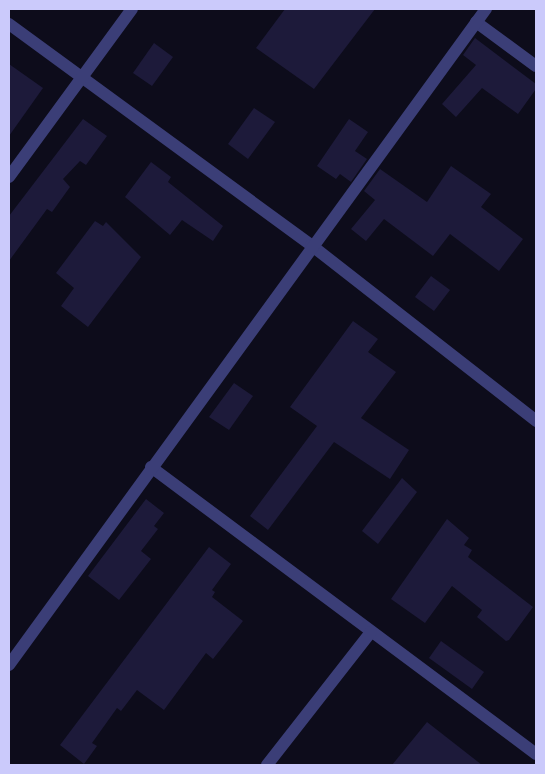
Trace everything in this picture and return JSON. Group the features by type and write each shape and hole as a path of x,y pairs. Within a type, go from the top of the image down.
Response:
{"street":[{"path":"9,177 132,9"},
{"path":"9,665 311,245 486,9"},
{"path":"476,22 536,66"},
{"path":"9,24 311,245 536,421"},
{"path":"151,467 536,754"},
{"path":"267,765 372,632"}],"building":[{"path":"285,9 375,9 314,89 256,48"},
{"path":"475,38 536,84 536,89 518,114 482,88 456,117 442,104 476,65 463,55"},
{"path":"154,43 173,57 152,86 133,73"},
{"path":"9,64 43,88 9,136"},
{"path":"254,108 275,122 248,159 228,144"},
{"path":"83,119 107,136 86,165 80,161 63,179 70,187 52,212 47,209 9,261 9,216"},
{"path":"349,119 368,132 355,151 367,159 351,182 340,174 336,179 317,166"},
{"path":"151,162 171,177 168,182 223,226 213,241 182,220 170,235 125,197"},
{"path":"451,166 491,194 481,207 523,239 499,271 450,234 433,256 384,219 366,241 351,229 375,200 364,191 380,169 427,202"},
{"path":"95,221 103,226 106,222 141,257 88,327 61,306 74,288 56,273"},
{"path":"431,276 450,290 434,311 415,297"},
{"path":"353,321 378,339 368,352 396,372 361,418 409,450 390,479 334,442 268,530 250,516 317,426 290,407"},
{"path":"234,383 253,396 229,430 209,417"},
{"path":"402,478 417,492 378,544 362,531"},
{"path":"146,499 164,513 154,526 158,529 141,551 151,559 119,600 88,576"},
{"path":"447,519 469,538 464,545 472,550 468,557 533,607 509,640 506,641 477,617 482,610 452,586 425,623 391,599"},
{"path":"209,547 231,564 212,590 215,592 212,597 243,621 213,659 206,653 164,710 137,690 121,711 117,708 92,743 97,746 84,764 60,745"},
{"path":"441,641 484,672 472,689 429,658"},
{"path":"427,722 482,765 392,765"}]}
